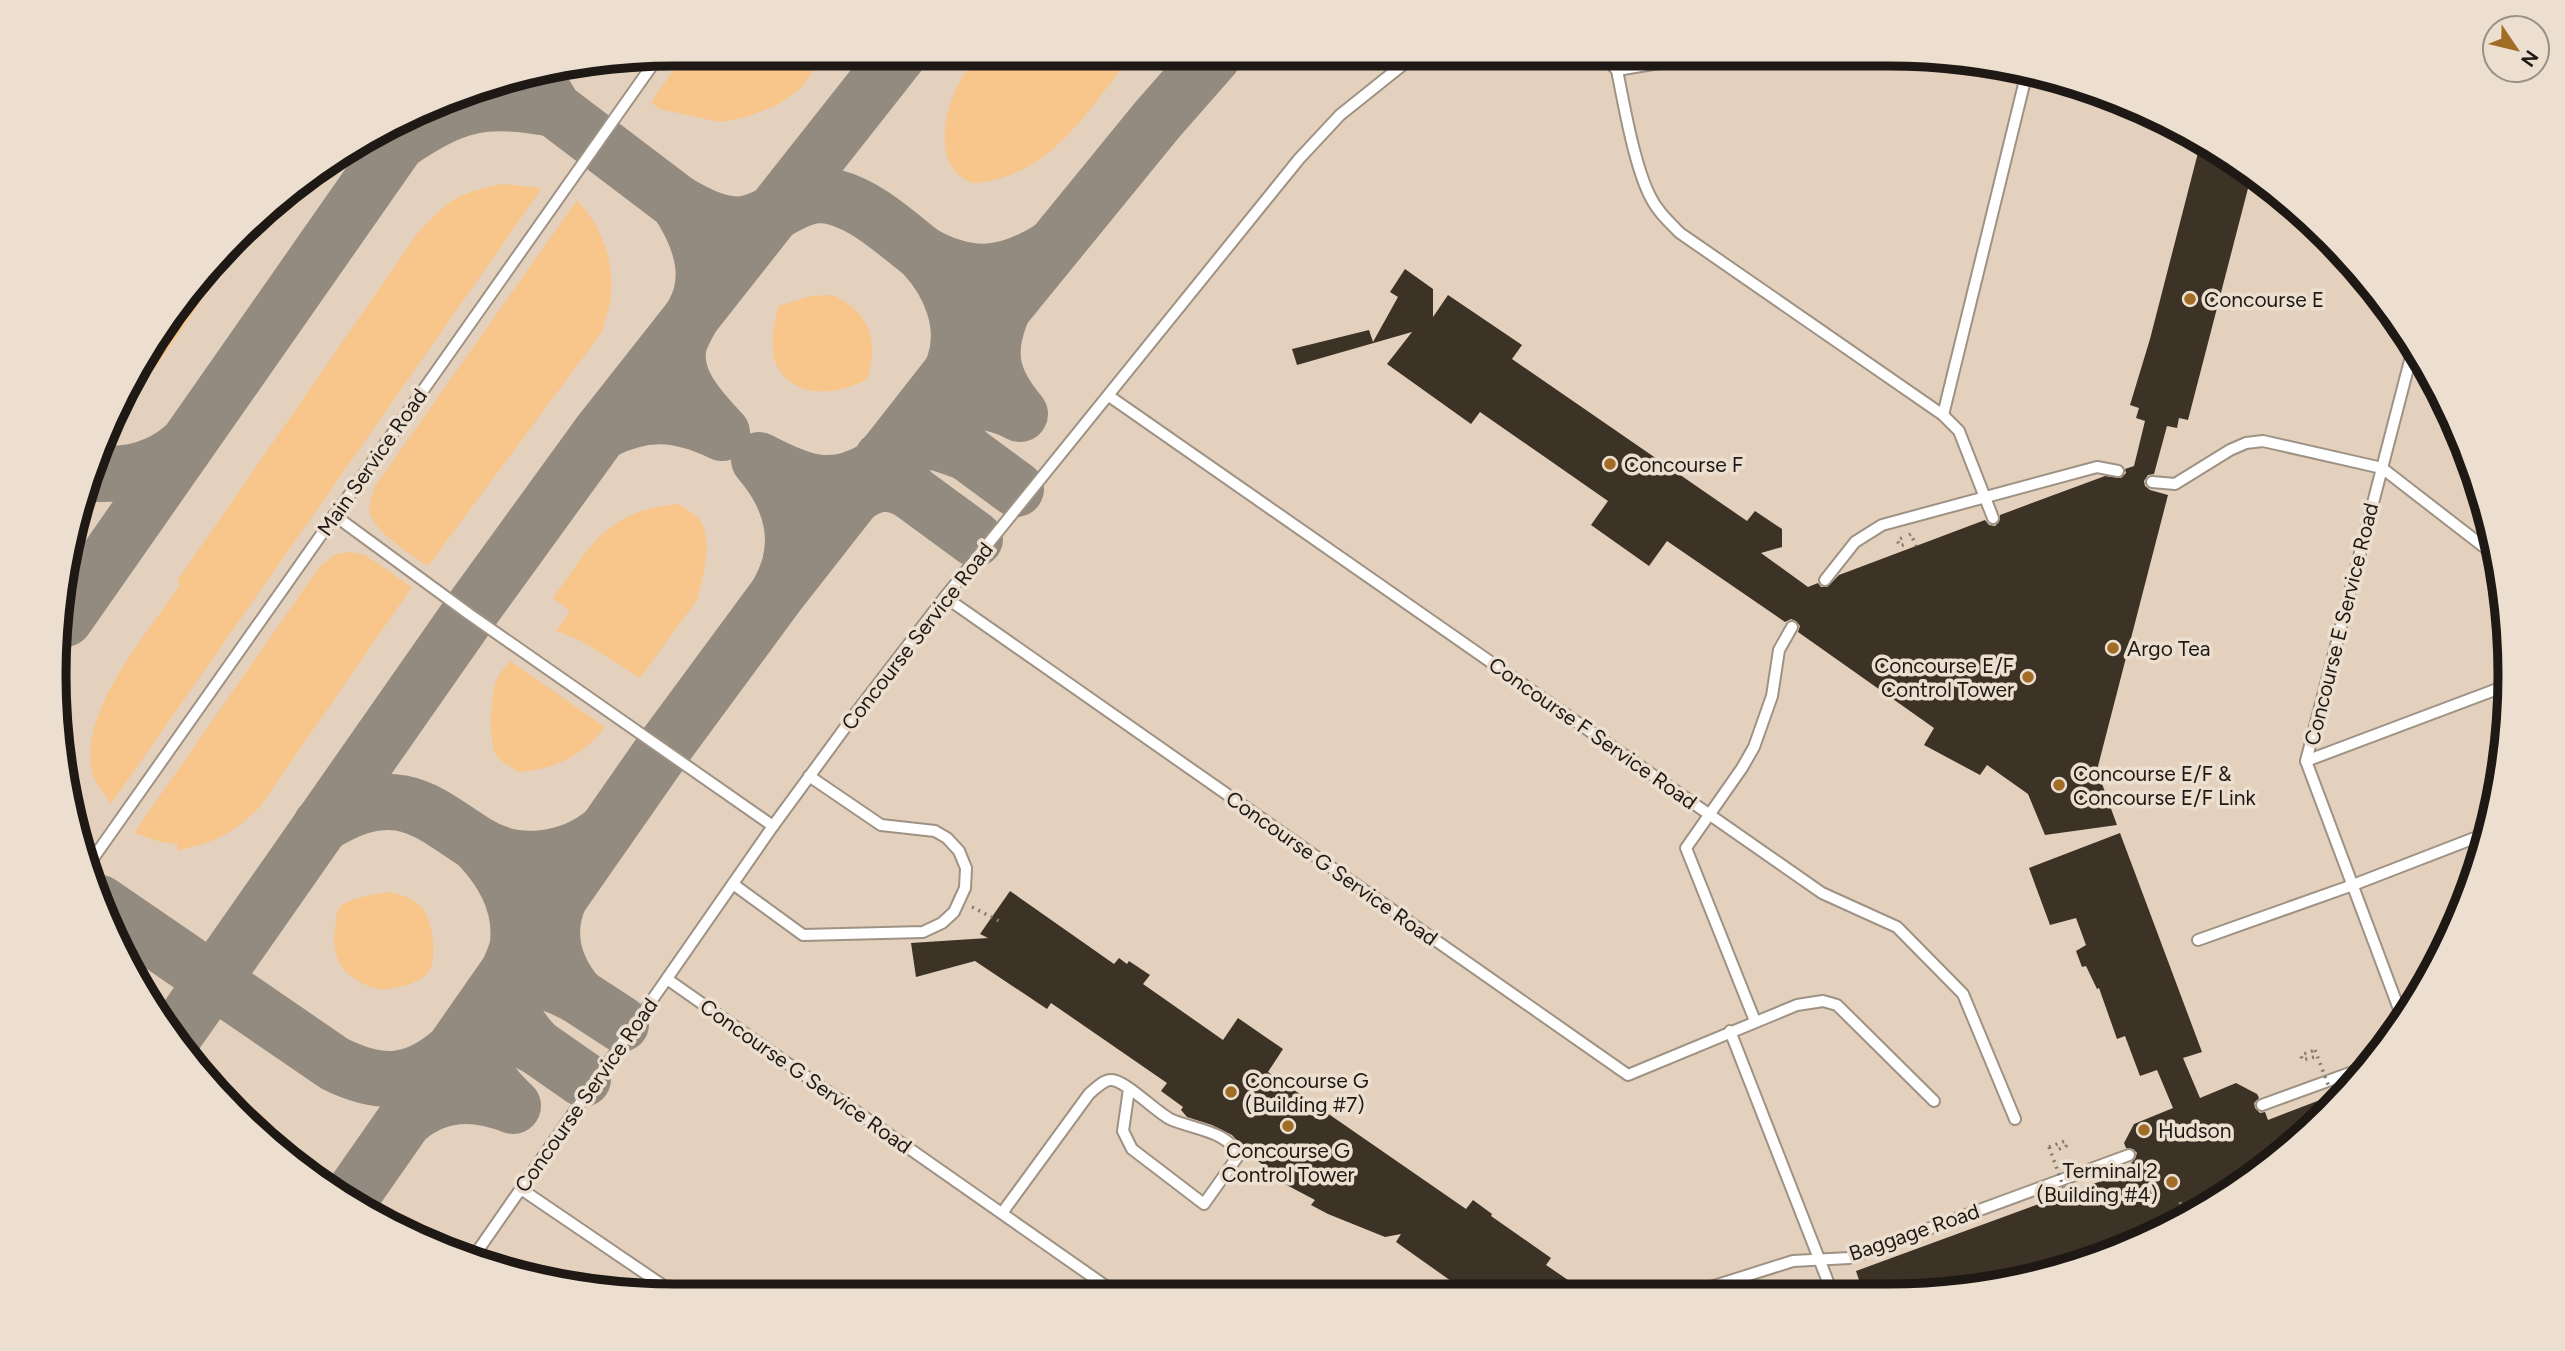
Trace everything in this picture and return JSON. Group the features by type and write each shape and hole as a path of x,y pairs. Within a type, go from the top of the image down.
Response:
{"lane":[{"name":"Concourse Service Road","path":"478,1251 809,776 945,597 1298,159 1340,115 1401,66"},
{"path":"1613,66 1617,70 1640,169 1649,194 1661,214 1680,233 1943,415 1959,431 1993,518"},
{"path":"1617,70 1641,66"},
{"name":"Main Service Road","path":"94,856 651,67"},
{"path":"1943,415 2025,82"},
{"name":"Concourse E Service Road","path":"2399,1009 2306,761 2410,360"},
{"name":"Concourse F Service Road","path":"1109,396 1822,893 1897,927 1963,994 2015,1119"},
{"path":"2152,482 2175,484 2230,450 2246,443 2263,441 2382,468 2485,548"},
{"path":"1825,580 1855,542 1882,525 2097,467 2118,471"},
{"path":"334,516 469,614 774,826"},
{"name":"Concourse G Service Road","path":"945,597 1628,1075 1730,1031"},
{"path":"1755,1021 1686,848 1754,747 1772,696 1779,650 1792,627"},
{"path":"2306,761 2498,689"},
{"path":"733,884 803,936 923,932 942,923 954,912 965,888 965,869 959,851 947,838 934,831 881,825 809,776"},
{"path":"2197,940 2477,837"},
{"name":"Concourse G Service Road","path":"667,979 1103,1284"},
{"path":"1829,1284 1730,1031 1797,1005 1823,1000 1838,1006 1934,1101"},
{"path":"2262,1105 2351,1073"},
{"path":"1002,1213 1089,1094 1107,1080 1114,1080 1129,1089 1167,1117 1223,1138 1235,1147 1238,1156 1204,1204 1132,1149 1123,1131 1129,1089"},
{"name":"Baggage Road","path":"1721,1284 1793,1262 1849,1258 2129,1155"},
{"path":"521,1189 660,1284"}],"path":[{"path":"1908,543 1900,546 1897,540 1911,534 1916,546"},
{"path":"961,901 1001,922"},
{"path":"2314,1057 2302,1060 2301,1055 2315,1051 2331,1094"},
{"path":"2054,1151 2066,1146 2064,1142 2049,1147 2066,1194"},
{"path":"2180,1202 2183,1209"}],"shaded area":[{"path":"676,66 817,66 799,90 777,105 747,117 720,122 659,109 651,102"},
{"path":"971,66 1123,66 1082,119 1045,155 1024,169 1000,178 972,183 957,174 951,166 945,145 948,111 964,74"},
{"path":"1890,66 1969,72 2047,87 2123,113 2159,129 2228,169 2260,192 2320,245 2347,274 2373,305 2417,371 2436,406 2466,480 2478,518 2493,596 2497,636 2497,715 2487,794 2478,833 2452,909 2436,945 2396,1014 2347,1077 2291,1133 2228,1182 2159,1222 2123,1238 2047,1264 1969,1279 1890,1284 636,1283 557,1273 518,1264 442,1238 406,1222 337,1182 305,1159 245,1106 192,1046 169,1014 129,945 113,909 87,833 72,755 66,676 78,557 87,518 113,442 148,371 192,305 245,245 274,218 337,169 406,129 442,113 518,87 557,78 636,68"},
{"path":"502,184 542,188 111,804 97,784 92,771 91,747 96,723 119,673 180,585 177,581 417,234 454,200 474,191"},
{"path":"577,200 593,221 608,256 610,300 602,332 428,566 394,542 373,521 370,506 376,485"},
{"path":"224,267 153,371 145,376 192,305"},
{"path":"833,295 856,311 869,330 872,352 867,379 833,391 821,392 798,387 780,371 774,357 773,339 779,306 810,296"},
{"path":"679,504 701,522 705,531 707,550 702,581 697,600 640,678 580,640 556,631 570,611 553,598 591,546 618,522 634,514"},
{"path":"351,552 365,555 412,587 259,808 222,836 178,851 177,844 134,833 320,566 336,554"},
{"path":"510,661 605,727 587,746 555,765 518,772 506,764 496,755 494,749 491,717 497,679"},
{"path":"390,892 412,900 423,909 430,923 433,952 430,969 422,978 402,986 381,989 348,974 338,960 334,933 337,913 343,905 363,897"},
{"path":"249,1110 263,1116 274,1133"}],"building":[{"path":"2198,151 2249,184 2188,420 2179,418 2177,428 2167,426 2154,474 2148,475 2144,481 2150,490 2168,495 2097,770 2117,825 2045,835 2028,794 1987,765 1980,775 1924,745 1934,728 1798,632 1800,626 1796,621 1791,619 1785,622 1667,541 1649,566 1591,525 1608,501 1480,412 1471,424 1387,364 1412,332 1297,365 1292,349 1369,330 1373,342 1398,297 1390,292 1405,269 1433,289 1433,317 1448,295 1522,345 1512,359 1747,521 1755,511 1782,529 1782,547 1761,553 1808,587 1818,583 1821,587 1827,587 1839,575 1985,520 1989,525 1995,526 2000,515 2105,476 2121,478 2126,473 2125,469 2134,466 2145,421 2136,418 2139,408 2130,405 2150,339"},
{"path":"2120,833 2202,1052 2183,1058 2200,1098 2236,1083 2257,1094 2259,1098 2254,1103 2255,1108 2260,1113 2265,1112 2268,1120 2329,1097 2291,1133 2228,1182 2159,1222 2123,1238 2047,1264 2008,1273 1929,1283 1860,1284 1856,1271 2134,1169 2131,1163 2137,1153 2126,1148 2124,1143 2134,1124 2173,1108 2157,1070 2140,1076 2125,1036 2117,1039 2099,988 2097,989 2086,966 2082,967 2076,951 2086,945 2076,918 2050,925 2029,868"},
{"name":"Concourse G (Building #7)","path":"1010,891 1114,964 1119,958 1127,964 1129,961 1150,975 1143,984 1223,1040 1238,1018 1283,1049 1268,1072 1466,1209 1473,1200 1551,1258 1546,1265 1574,1284 1455,1284 1396,1242 1401,1234 1385,1237 1328,1214 1311,1205 1315,1200 1264,1173 1267,1168 1250,1155 1232,1135 1187,1117 1181,1110 1183,1107 1161,1091 1167,1083 1051,1003 1047,1009 975,961 916,977 911,943 988,938 980,934"}],"taxiway":[{"path":"179,1029 469,614 601,432 890,66"},
{"path":"354,1193 664,748 779,592 949,375 1157,120 1204,66"},
{"path":"538,82 554,109 678,203"},
{"path":"397,143 437,119 471,106 508,103 554,109"},
{"path":"70,611 408,128"},
{"path":"601,432 632,420 662,416 691,421 722,433 689,393 679,370 679,344 699,301 704,270 695,235 678,203 712,220 740,224 760,220 800,199 822,195 834,197 870,213 923,254"},
{"path":"882,459 915,442 923,441 942,444 967,453 946,427 941,407 958,350 959,335 954,305 941,278 923,254 957,268 989,272 1020,264 1053,247"},
{"path":"850,500 879,484 895,485 911,492 900,473 897,456 900,440 910,427 923,417 940,409 978,402 1000,405 1020,414 1003,390 994,367 993,342 1001,314"},
{"path":"101,474 131,472 154,466 185,446"},
{"path":"967,453 1016,489"},
{"path":"780,589 792,555 791,521 779,489 759,460 788,474 815,482 844,482 874,469"},
{"path":"911,492 975,539"},
{"path":"321,825 359,806 379,802 401,803 431,814 492,851 525,859 560,855 577,849 606,831"},
{"path":"115,913 335,1064 380,1079 408,1077 435,1064 479,1034 497,1032 537,1047 518,1023 507,995 508,974 518,943 514,902 496,866 478,845"},
{"path":"492,995 514,983 535,981 545,982 578,996 562,973 554,949 553,924 560,897"},
{"path":"578,996 621,1024"},
{"path":"406,1119 431,1103 457,1096 485,1098 513,1106 493,1085 481,1064 477,1040 481,1011"},
{"path":"537,1047 583,1079"}],"place":[{"name":"Concourse E","path":"2190,299"},
{"name":"Concourse F","path":"1610,464"},
{"name":"Argo Tea","path":"2113,648"},
{"name":"Concourse E/F Control Tower","path":"2028,677"},
{"name":"Concourse E/F & Concourse E/F Link","path":"2059,785"},
{"name":"Concourse G (Building #7)","path":"1231,1092"},
{"name":"Concourse G Control Tower","path":"1288,1126"},
{"name":"Hudson","path":"2144,1130"},
{"name":"Terminal 2 (Building #4)","path":"2172,1182"}]}
